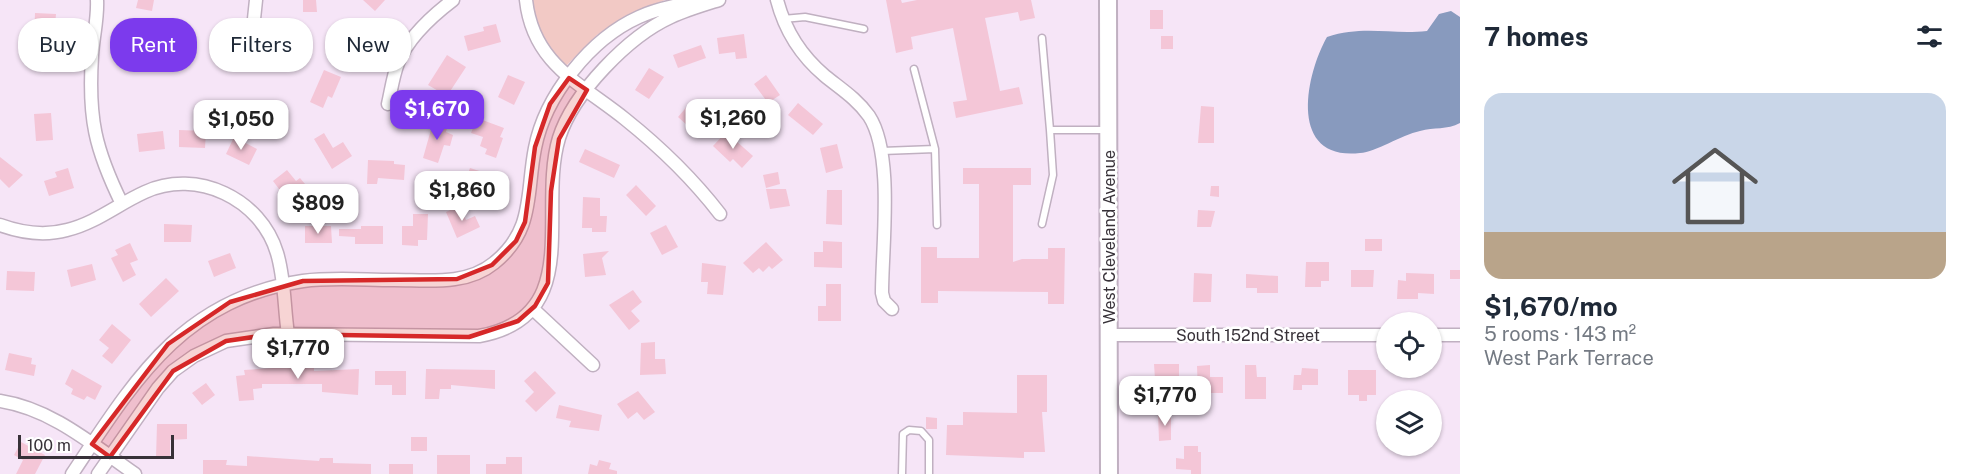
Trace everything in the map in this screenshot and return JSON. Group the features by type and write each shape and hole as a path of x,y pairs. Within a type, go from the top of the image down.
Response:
{"main road":[{"name":"West Cleveland Avenue","path":"1108,0 1110,334 1108,474"}],"street":[{"path":"97,0 91,71 93,117 101,159 122,204"},
{"path":"254,18 256,0"},
{"path":"388,104 398,63 407,46 422,27 453,0"},
{"path":"526,0 533,34 546,55 569,78 587,90 669,158 720,214"},
{"path":"72,474 144,371 168,344 200,320 230,302 283,285 320,279 457,279 492,265 516,241 525,222 538,136 550,104 569,78 604,40 636,18 665,8 710,0"},
{"path":"98,474 158,388 173,371 194,356 226,341 252,335 288,334 479,336 506,328 533,309 545,291 552,263 551,191 559,139 571,112 612,60 645,33 670,17 719,0"},
{"path":"777,0 782,19 807,60 855,100 868,115 882,151 882,292 884,302 892,309"},
{"path":"0,225 31,233 58,232 82,226 145,191 172,184 202,185 225,193 255,214 277,253 288,334"},
{"path":"533,309 593,365"},
{"name":"South 152nd Street","path":"1110,334 1376,334"},
{"path":"1442,334 1460,334"},
{"path":"0,401 19,405 50,417 135,474"}],"lane":[{"path":"782,19 805,17 864,29"},
{"path":"1042,38 1053,175 1042,224"},
{"path":"914,69 935,149 937,225"},
{"path":"1050,130 1109,130"},
{"path":"882,151 935,149"},
{"path":"902,474 903,434 909,430 921,431 929,440 929,474"}],"highlighted area":[{"path":"569,78 587,90 559,139 551,191 548,283 535,306 518,321 469,337 274,334 226,341 173,371 110,457 92,444 168,344 230,302 303,281 457,279 492,265 516,241 525,222 535,147 550,104"}],"shaded area":[{"path":"531,0 665,0 625,16 597,35 567,65 562,64 538,32"}],"water":[{"path":"1451,11 1460,17 1460,123 1450,127 1413,133 1360,153 1337,152 1321,144 1312,130 1308,113 1309,93 1319,54 1327,37 1340,33 1365,31 1427,31 1439,14"}],"building":[{"path":"138,0 154,0 152,11 136,8"},
{"path":"303,0 316,0 317,12 303,12"},
{"path":"363,0 385,0 375,11"},
{"path":"886,0 901,0 902,3 917,0 1031,0 1035,18 1020,21 1018,12 985,18 1000,91 1019,87 1023,104 956,118 953,102 967,100 953,28 911,37 913,49 896,53"},
{"path":"1150,10 1163,10 1163,29 1150,29"},
{"path":"35,13 56,14 56,18 35,18"},
{"path":"496,24 501,42 468,51 464,36 484,31 483,27"},
{"path":"744,34 747,58 736,59 735,52 719,54 717,38"},
{"path":"1161,36 1173,36 1173,49 1161,49"},
{"path":"701,45 706,58 678,68 673,55"},
{"path":"447,55 466,67 447,96 428,85"},
{"path":"649,68 664,77 649,99 635,90"},
{"path":"324,70 341,77 332,98 328,96 323,108 310,102"},
{"path":"508,75 525,82 514,105 498,97"},
{"path":"766,75 780,95 768,103 754,84"},
{"path":"690,103 701,114 706,109 714,117 698,135 678,117"},
{"path":"798,103 823,124 813,135 788,115"},
{"path":"1201,106 1214,107 1214,143 1198,143"},
{"path":"51,113 53,140 36,141 34,114"},
{"path":"477,118 504,128 496,158 485,154 487,149 480,146 483,137 471,133"},
{"path":"434,119 448,124 446,132 453,135 450,146 444,145 438,163 423,158"},
{"path":"179,130 206,131 205,148 179,147"},
{"path":"163,131 165,149 139,152 137,134"},
{"path":"726,132 753,156 742,168 733,159 730,162 713,146"},
{"path":"324,133 333,148 343,142 352,156 332,169 314,139"},
{"path":"234,137 257,149 249,165 226,154"},
{"path":"837,144 843,168 826,173 820,148"},
{"path":"585,149 620,165 614,178 579,162"},
{"path":"0,157 23,175 9,188 0,179"},
{"path":"368,160 394,161 394,164 405,165 404,180 378,178 377,184 367,184"},
{"path":"68,168 74,188 49,196 44,181 57,177 55,172"},
{"path":"470,168 498,177 489,203 473,197 477,186 465,182"},
{"path":"963,168 1031,168 1031,185 1013,185 1013,262 1022,259 1048,259 1048,248 1065,248 1064,304 1048,304 1048,292 938,291 938,303 921,303 921,247 937,247 937,258 979,258 979,184 963,184"},
{"path":"287,170 296,181 300,178 310,190 291,205 273,181"},
{"path":"778,172 780,184 766,188 763,175"},
{"path":"636,185 656,206 646,216 626,195"},
{"path":"1211,186 1219,186 1219,197 1210,196"},
{"path":"766,189 786,189 790,206 770,209"},
{"path":"827,190 842,190 842,225 826,224"},
{"path":"583,197 600,198 600,216 607,216 606,232 592,232 592,228 582,228"},
{"path":"459,206 466,220 475,216 480,227 457,238 446,212"},
{"path":"1198,210 1215,211 1211,227 1197,227"},
{"path":"413,214 428,214 427,240 418,240 418,246 402,245 402,226 413,226"},
{"path":"164,224 192,225 191,242 164,242"},
{"path":"666,225 678,247 662,255 650,233"},
{"path":"305,226 331,226 332,243 305,243"},
{"path":"361,226 383,226 383,244 355,244 355,237 339,236 339,229 361,229"},
{"path":"1365,239 1382,239 1382,251 1365,251"},
{"path":"823,241 842,242 842,268 814,267 814,252 823,252"},
{"path":"766,242 783,260 772,269 769,266 763,272 759,268 753,273 743,263"},
{"path":"130,243 138,260 130,263 136,275 123,282 111,258 118,255 115,250"},
{"path":"609,251 602,258 606,275 585,277 583,254"},
{"path":"230,253 236,268 214,277 208,261"},
{"path":"1306,262 1329,262 1329,281 1321,281 1321,287 1305,287"},
{"path":"702,263 726,266 723,295 707,294 708,282 701,282"},
{"path":"92,264 96,280 71,287 67,270"},
{"path":"1351,270 1374,270 1373,287 1351,287"},
{"path":"1450,270 1460,270 1460,279 1450,279"},
{"path":"7,271 35,272 34,291 6,290"},
{"path":"1194,273 1212,274 1211,302 1193,302"},
{"path":"1406,273 1434,274 1434,294 1418,293 1418,299 1397,299 1398,280 1406,281"},
{"path":"1246,274 1278,276 1278,293 1257,293 1257,288 1246,288"},
{"path":"166,278 179,291 151,317 139,304"},
{"path":"826,284 841,284 841,321 818,321 818,306 826,306"},
{"path":"633,290 642,302 631,311 640,321 629,330 609,305"},
{"path":"112,324 131,340 112,364 102,356 109,348 99,340"},
{"path":"655,342 655,359 665,359 666,374 640,375 641,343"},
{"path":"9,353 32,358 31,364 36,365 34,376 5,370"},
{"path":"1154,364 1179,364 1179,379 1155,379"},
{"path":"1210,365 1210,377 1223,377 1223,393 1198,393 1197,366"},
{"path":"1245,365 1256,365 1257,377 1266,377 1266,399 1245,399"},
{"path":"314,368 314,371 359,369 358,395 322,392 322,384 262,384 262,388 253,389 254,400 239,401 236,376 245,375 244,370"},
{"path":"1302,368 1318,369 1318,385 1302,385 1302,390 1293,390 1294,375 1301,375"},
{"path":"72,369 102,386 95,400 87,396 84,400 71,394 73,389 65,384"},
{"path":"426,369 495,370 495,389 451,385 451,389 440,389 439,399 425,399"},
{"path":"1348,370 1376,370 1376,395 1367,395 1367,401 1359,401 1359,395 1348,395"},
{"path":"375,371 406,371 406,395 392,395 392,385 375,385"},
{"path":"535,371 556,393 536,412 525,401 534,392 524,381"},
{"path":"1017,375 1047,375 1047,412 1042,412 1045,452 1024,452 1024,458 946,455 947,425 963,425 963,412 1017,413"},
{"path":"206,383 215,395 202,405 192,393"},
{"path":"638,391 655,412 644,420 637,412 628,419 617,404"},
{"path":"559,405 602,415 599,431 569,427 571,421 556,418"},
{"path":"1158,413 1171,413 1171,440 1159,441"},
{"path":"926,417 937,418 937,429 926,429"},
{"path":"157,424 187,424 187,439 170,440 170,458 156,458"},
{"path":"411,437 427,437 427,451 411,451"},
{"path":"21,442 45,455 35,474 16,474 23,460 14,455"},
{"path":"1184,446 1198,446 1198,452 1201,452 1201,474 1191,474 1191,470 1176,469 1176,458 1184,459"},
{"path":"437,455 470,455 470,474 437,474"},
{"path":"247,456 319,461 320,458 333,458 333,463 371,464 371,474 203,474 203,460 227,460 226,465 247,466"},
{"path":"506,457 522,457 522,474 486,474 486,464 506,464"},
{"path":"599,460 611,463 609,469 617,471 617,474 588,474 590,464 597,466"},
{"path":"389,464 413,464 413,474 389,474"}]}
